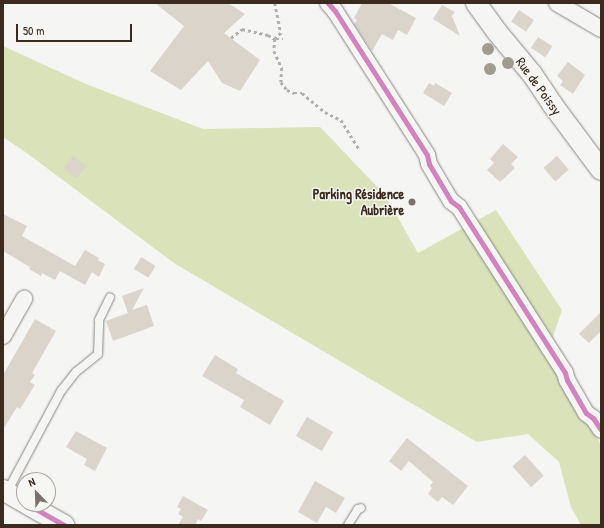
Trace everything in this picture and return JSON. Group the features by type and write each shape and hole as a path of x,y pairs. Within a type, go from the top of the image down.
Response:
{"street":[{"path":"328,3 336,11 427,156 429,164 451,201 459,207 565,373 567,380 586,413 593,418 601,430"},
{"name":"Rue de Poissy","path":"476,3 497,32 532,74 552,104 601,170"},
{"path":"557,3 601,29"},
{"path":"3,336 24,299"},
{"path":"5,491 16,497"},
{"path":"41,512 64,525"}],"lane":[{"path":"5,491 61,391 76,372 98,354 99,320 110,297"},
{"path":"348,525 358,509 361,508"}],"path":[{"path":"274,3 281,33 275,39 274,51 282,68 281,82 287,90 294,94 302,93 325,112 341,120 359,149"},
{"path":"231,38 242,29 268,35 275,39 283,39"}],"green space":[{"path":"3,46 86,84 203,129 320,127 385,195 418,253 496,210 562,310 548,351 601,445 601,525 581,525 571,507 559,462 528,434 477,442 174,263 3,137"}],"building":[{"path":"155,3 228,3 245,14 224,33 260,60 240,91 222,83 208,61 181,90 150,71 184,26"},
{"path":"362,3 388,3 416,18 407,35 398,30 393,40 382,34 372,51 354,24 357,20 354,18"},
{"path":"442,5 455,12 452,16 460,36 433,19"},
{"path":"519,10 534,20 526,32 511,22"},
{"path":"538,37 552,46 545,57 531,48"},
{"path":"568,62 585,75 573,94 560,85 563,81 557,76"},
{"path":"429,83 434,86 435,83 452,93 444,106 423,93"},
{"path":"503,144 518,157 511,164 515,168 500,182 487,170 494,163 490,159"},
{"path":"73,156 86,165 77,178 64,169"},
{"path":"557,156 569,170 555,181 543,168"},
{"path":"3,214 27,226 22,236 75,266 85,250 99,258 98,260 105,264 99,277 92,272 85,285 60,271 55,280 42,273 41,276 29,269 30,267 3,251"},
{"path":"141,257 156,266 148,278 134,269"},
{"path":"144,288 132,310 147,305 154,326 113,341 106,321 128,313 122,296"},
{"path":"601,312 601,331 589,343 579,334"},
{"path":"35,319 56,331 32,373 35,375 30,382 35,385 20,409 17,407 3,430 3,375"},
{"path":"215,355 238,369 236,373 284,401 270,425 240,407 244,400 202,376"},
{"path":"307,417 333,432 322,451 296,436"},
{"path":"76,431 107,448 95,471 84,465 87,459 66,447"},
{"path":"407,438 468,486 453,505 442,497 438,502 428,494 432,488 430,486 433,482 409,461 401,471 389,461"},
{"path":"525,455 544,476 531,487 512,466"},
{"path":"315,481 345,498 336,513 326,507 317,523 298,512"},
{"path":"183,496 208,510 201,521 198,519 195,525 178,525 183,517 178,514 181,509 177,507"}],"transit line":[{"path":"328,3 335,11 427,155 429,164 451,201 459,207 565,373 567,380 586,413 593,418 601,430"},
{"path":"41,512 64,525"}],"place":[{"name":"Parking Résidence Aubrière","path":"412,202"}]}
